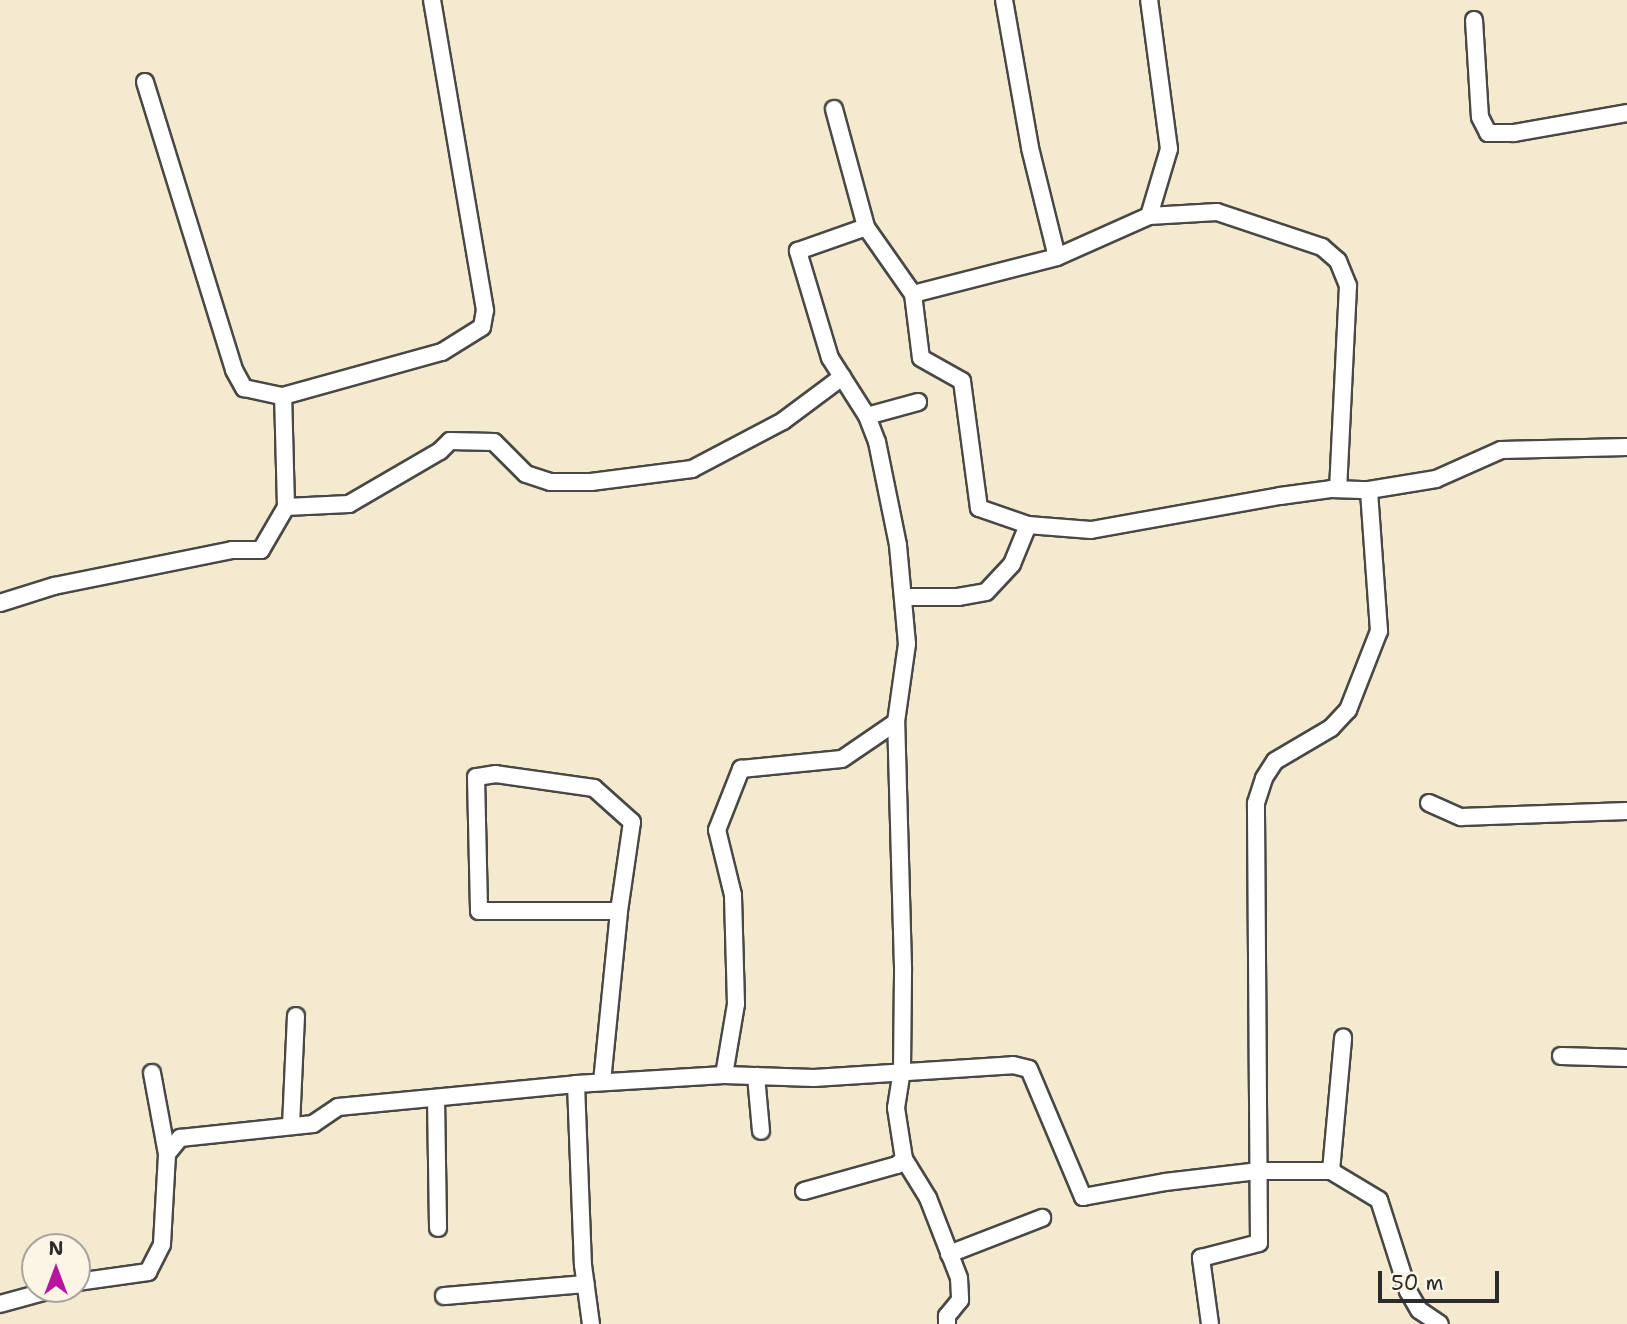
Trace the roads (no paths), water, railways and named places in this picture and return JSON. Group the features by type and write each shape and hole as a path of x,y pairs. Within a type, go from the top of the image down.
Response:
{"street":[{"path":"145,82 234,370 244,388 283,397 442,352 482,327 485,310 432,0"},
{"path":"1004,0 1030,148 1057,257"},
{"path":"1149,0 1169,149 1149,216"},
{"path":"1474,20 1480,117 1488,133 1514,133 1627,113"},
{"path":"834,109 866,227 913,294 921,358 962,381 979,508 1028,525 1091,530 1280,496 1338,489 1369,490 1436,479 1501,450 1627,447"},
{"path":"913,294 1057,257 1149,216 1217,212 1322,247 1338,261 1348,286 1338,489"},
{"path":"866,227 798,251 830,358 867,416 891,506 907,644 896,722 903,967 902,1070 896,1108 904,1159 928,1198 959,1278 961,1294 957,1306 947,1315 947,1324"},
{"path":"286,506 349,504 440,451 450,441 495,442 526,474 551,482 591,482 692,469 783,421 842,377"},
{"path":"0,603 54,586 122,572 232,550 261,550 286,506 283,397"},
{"path":"867,416 918,402"},
{"path":"1210,1324 1201,1258 1259,1243 1256,803 1264,778 1275,761 1331,728 1348,710 1379,631 1369,490"},
{"path":"903,597 958,597 986,592 1012,564 1028,525"},
{"path":"724,1075 736,1003 733,895 717,831 741,769 842,759 896,722"},
{"path":"603,1082 619,911 632,822 594,788 496,774 477,776 479,911 619,911"},
{"path":"1429,803 1461,817 1627,811"},
{"path":"291,1126 296,1016"},
{"path":"1331,1171 1343,1038"},
{"path":"1561,1056 1627,1058"},
{"path":"167,1154 180,1138 313,1124 338,1107 603,1082 724,1075 814,1078 902,1070 1013,1065 1029,1069 1083,1197 1165,1182 1259,1171 1331,1171 1379,1200 1408,1291 1419,1311 1440,1324"},
{"path":"91,1280 148,1272 162,1244 167,1154 152,1073"},
{"path":"756,1076 761,1131"},
{"path":"576,1084 586,1284 591,1324"},
{"path":"436,1098 438,1228"},
{"path":"804,1191 897,1165 904,1159"},
{"path":"949,1254 1042,1218"},
{"path":"444,1296 586,1284"},
{"path":"0,1304 21,1298"}]}
